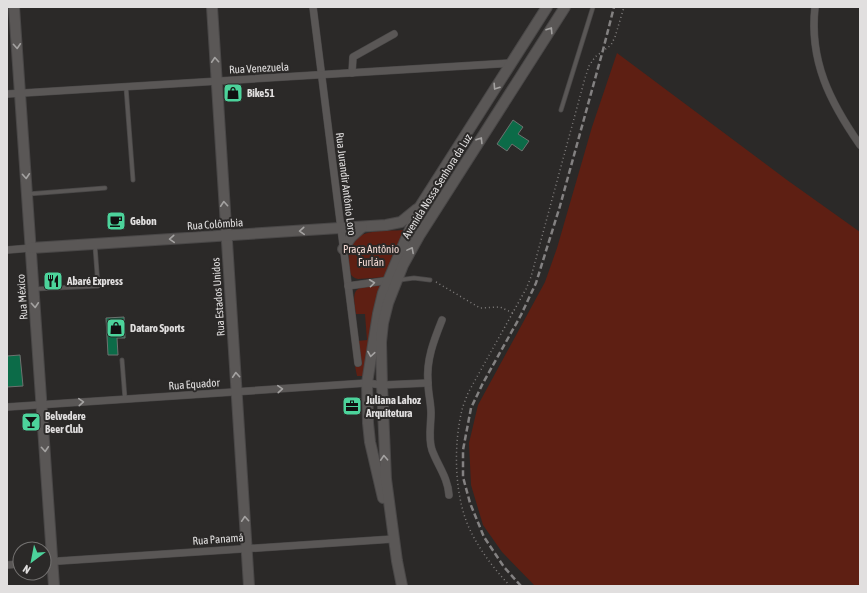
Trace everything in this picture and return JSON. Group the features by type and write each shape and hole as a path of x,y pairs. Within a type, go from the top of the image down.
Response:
{"main road":[{"name":"Rua México","path":"14,7 42,405 47,541"},
{"name":"Rua Estados Unidos","path":"212,7 249,586"},
{"name":"Avenida Nossa Senhora da Luz","path":"402,586 393,539 370,442 367,383 378,314 419,208 547,7"},
{"name":"Avenida Nossa Senhora da Luz","path":"393,539 386,479 382,385 383,323 392,280 565,7"},
{"name":"Rua Colômbia","path":"31,248 386,225 401,222 419,208"},
{"path":"343,249 351,237 362,227"}],"street":[{"name":"Rua Jurandir Antônio Loro","path":"313,7 358,363"},
{"path":"815,7 815,50 820,70 834,104 860,145"},
{"path":"352,73 353,57 394,34"},
{"name":"Rua Venezuela","path":"7,94 512,63"},
{"name":"Rua Colômbia","path":"7,250 31,248"},
{"path":"348,286 392,280"},
{"path":"442,320 428,361 428,383 431,412 430,443 445,476 449,489 449,496"},
{"name":"Rua Equador","path":"7,407 367,383 382,385 428,383"},
{"name":"Rua Panamá","path":"52,562 393,539"}],"lane":[{"path":"561,110 593,7"},
{"path":"126,87 133,180"},
{"path":"27,194 105,188"},
{"path":"34,290 98,286 95,244"},
{"path":"392,280 406,280 414,278 430,280"},
{"path":"122,360 125,399"}],"path":[{"path":"510,586 485,555 471,532 462,506 456,453 462,410 468,393 531,278 589,66 596,57 611,45 624,7"},
{"path":"430,280 440,284 480,308 500,307 513,313"}],"green space":[{"path":"617,53 787,180 860,232 860,586 535,586 502,552 483,525 471,485 469,443 478,405 545,282 557,248 592,127"},
{"name":"Praça Antônio Furlán","path":"406,230 387,277 358,279 352,276 349,268 349,252 352,243 357,237 374,232"},
{"path":"383,285 364,376 357,376 355,366 362,365 358,341 367,340 365,314 356,314 354,297 355,292 361,288"}],"building":[{"path":"513,120 523,127 518,134 529,141 522,151 512,144 507,151 497,144"},
{"name":"Dataro Sports","path":"124,317 125,338 117,338 118,355 108,355 106,318"},
{"path":"20,355 23,386 7,387 7,356"}],"railway":[{"path":"521,586 504,567 484,537 470,503 463,477 463,450 471,408 483,383 521,315 536,283 560,206 614,7"}],"place":[{"name":"Bike51","path":"233,93"},
{"name":"Gebon","path":"116,221"},
{"name":"Abaré Express","path":"53,281"},
{"name":"Dataro Sports","path":"116,328"},
{"name":"Juliana Lahoz Arquitetura","path":"352,406"},
{"name":"Belvedere Beer Club","path":"31,422"}]}
